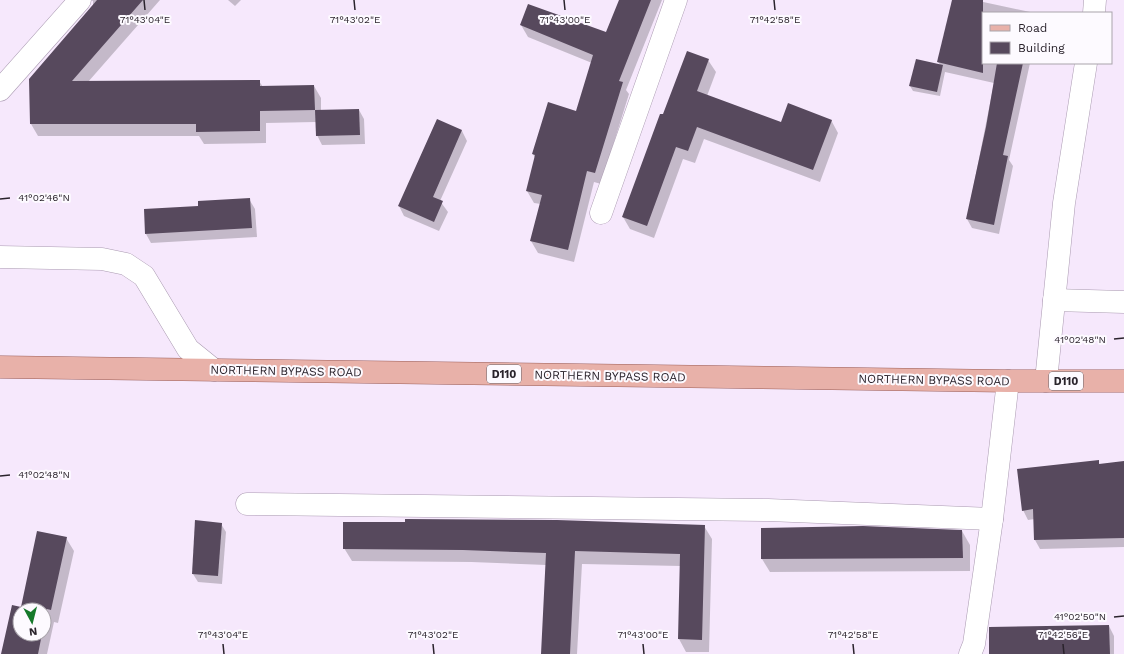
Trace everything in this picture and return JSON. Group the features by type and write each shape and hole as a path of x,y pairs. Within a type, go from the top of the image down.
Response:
{"main road":[{"name":"NORTHERN BYPASS ROAD","path":"0,366 1008,382 1124,381"}],"street":[{"path":"0,90 80,0"},
{"path":"601,213 676,0"},
{"path":"1094,12 1095,0"},
{"path":"1046,381 1064,204 1086,64"},
{"path":"0,257 102,259 126,264 144,276 188,349 214,370"},
{"path":"1054,300 1124,302"},
{"path":"970,654 974,644 992,519 1008,382"},
{"path":"247,504 768,510 992,519"}],"building":[{"path":"97,0 143,0 72,81 260,80 260,86 314,85 315,110 260,111 260,131 196,132 196,124 30,124 29,79"},
{"path":"619,0 651,0 619,81 623,82 595,173 587,171 568,250 530,241 542,195 526,191 535,155 532,154 548,102 576,111 593,55 520,25 528,4 606,32"},
{"path":"952,0 983,0 983,73 937,62"},
{"path":"687,51 709,59 697,91 781,122 788,103 832,120 813,170 697,127 688,151 676,147 647,226 622,217 660,114 663,114"},
{"path":"916,59 943,65 937,92 909,86"},
{"path":"997,64 1023,64 1003,155 1008,156 994,225 966,219 986,127"},
{"path":"359,109 360,135 316,136 315,110"},
{"path":"437,119 462,130 433,197 443,201 434,222 398,206"},
{"path":"250,198 252,228 145,234 144,209 198,206 198,201"},
{"path":"1099,460 1099,464 1124,461 1124,538 1034,540 1033,509 1022,511 1017,469"},
{"path":"405,519 557,520 705,525 702,640 678,639 680,554 575,551 570,654 541,654 546,553 463,550 343,549 343,522 405,522"},
{"path":"195,520 222,523 218,576 192,574"},
{"path":"863,526 962,530 963,558 761,559 761,528"},
{"path":"37,531 67,537 52,605 52,602 22,602"},
{"path":"12,605 12,642 40,642 38,654 1,654"},
{"path":"1109,625 1110,654 989,654 989,627"}]}
